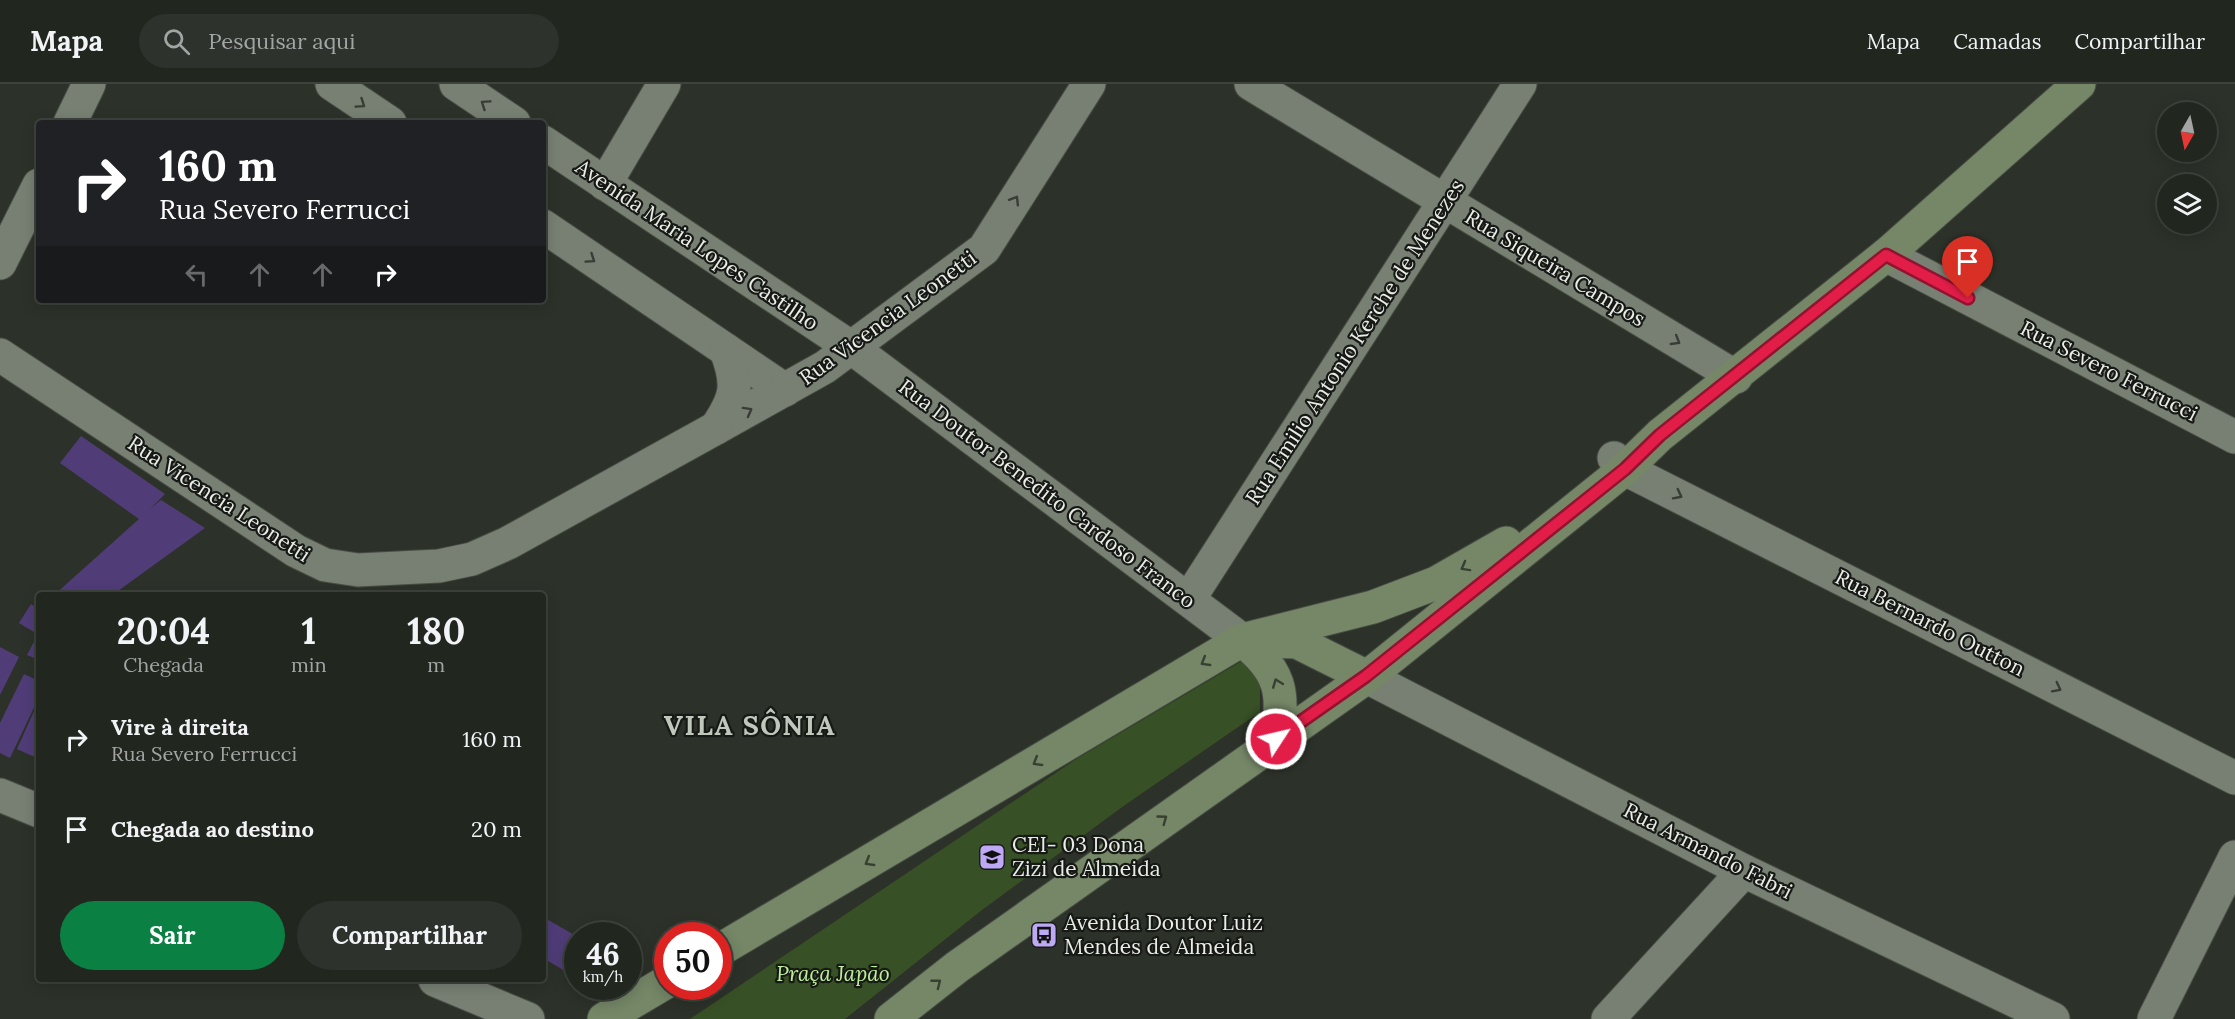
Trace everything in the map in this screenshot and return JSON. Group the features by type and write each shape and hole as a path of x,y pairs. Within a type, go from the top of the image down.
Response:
{"main road":[{"path":"732,943 1242,640 1373,607 1436,583 1502,547 1660,435 1736,377 1886,255 2079,84"},
{"path":"891,1019 957,967 1366,676 1620,464"},
{"path":"1242,640 1297,642 1366,676"},
{"path":"1242,640 1271,668 1281,691 1281,714 1276,739"},
{"path":"604,1019 654,989"}],"street":[{"path":"71,120 89,84"},
{"path":"332,84 386,120"},
{"path":"456,84 510,120"},
{"path":"605,184 664,84"},
{"name":"Rua Vicencia Leonetti","path":"0,355 296,551 325,565 358,570 428,567 472,559 508,543 785,390 852,348 984,249 1089,84"},
{"name":"Rua Siqueira Campos","path":"1251,84 1736,377"},
{"name":"Rua Emilio Antonio Kerche de Menezes","path":"1189,599 1446,203 1520,84"},
{"name":"Avenida Maria Lopes Castilho","path":"546,144 852,348"},
{"path":"0,263 36,191"},
{"path":"546,228 785,390"},
{"name":"Rua Severo Ferrucci","path":"1886,255 2235,436"},
{"name":"Rua Doutor Benedito Cardoso Franco","path":"852,348 1242,640"},
{"path":"716,428 730,407 736,377 726,350"},
{"name":"Rua Bernardo Outton","path":"1620,464 2235,778"},
{"name":"Rua Armando Fabri","path":"1366,676 1744,871 2053,1019"},
{"path":"0,795 36,810"},
{"path":"2154,1019 2235,857"},
{"path":"1608,1019 1744,871"},
{"path":"440,982 528,1019"}],"green space":[{"name":"Praça Japão","path":"1247,658 1260,676 1260,712 1125,805 982,910 845,1019 690,1019 718,1000 732,1000 732,991 1078,758"}],"building":[{"path":"81,436 165,494 150,509 161,500 205,528 117,592 57,592 139,519 60,463"},
{"path":"31,604 36,607 34,632 19,623"},
{"path":"36,638 36,659 27,655"},
{"path":"0,647 19,657 0,695"},
{"path":"24,674 36,680 36,703 10,758 0,753 0,723"},
{"path":"36,707 36,758 17,749"},
{"path":"546,919 564,929 564,970 546,960"}],"place":[{"name":"CEI- 03 Dona Zizi de Almeida","path":"992,857"},
{"name":"Avenida Doutor Luiz Mendes de Almeida","path":"1044,935"}],"district":[{"name":"VILA SÔNIA","path":"750,726"}],"route":[{"path":"1276,739 1366,676 1625,469 1660,435 1736,377 1886,255 1968,298"}]}
